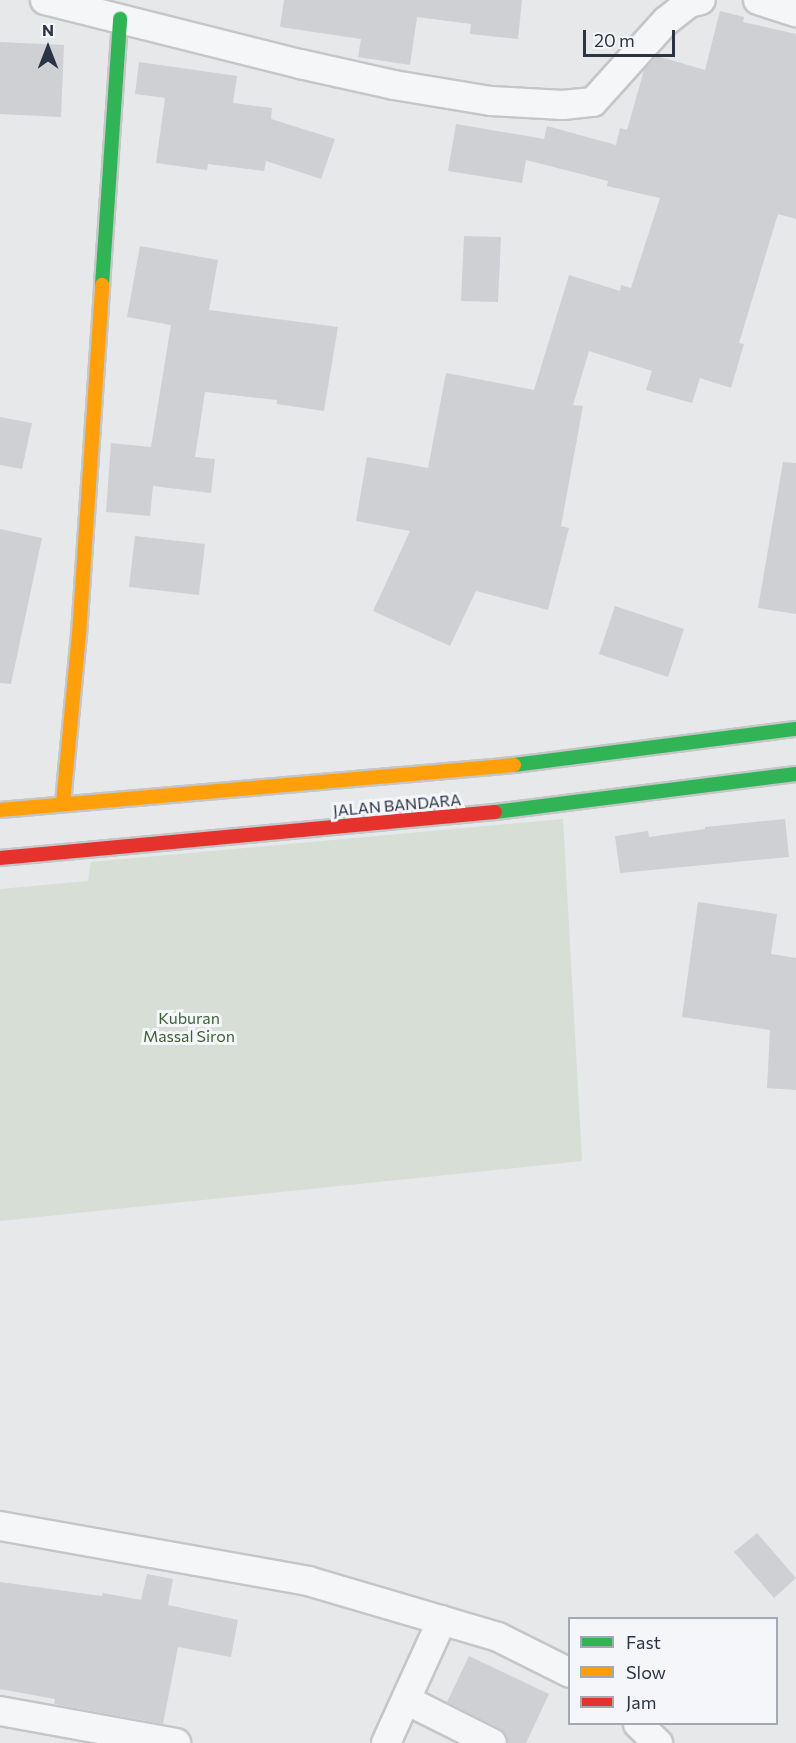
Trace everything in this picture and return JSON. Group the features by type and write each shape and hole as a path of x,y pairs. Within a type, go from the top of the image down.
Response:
{"main road":[{"path":"63,803 79,635 120,19"},
{"name":"JALAN BANDARA","path":"0,810 524,764 796,729"},
{"name":"JALAN BANDARA","path":"0,858 550,807 796,774"}],"street":[{"path":"45,0 394,85 491,101 563,105 593,102 666,21 689,3 701,0"},
{"path":"758,0 796,12"},
{"path":"0,1526 308,1581 498,1637 568,1672"},
{"path":"386,1743 442,1620"},
{"path":"406,1701 492,1743"},
{"path":"0,1711 176,1743"},
{"path":"639,1725 658,1743"}],"green space":[{"name":"Kuburan Massal Siron","path":"563,819 582,1161 0,1221 0,889 88,881 91,862"}],"building":[{"path":"284,0 522,0 518,39 470,34 471,24 417,17 410,65 358,57 361,39 280,27"},
{"path":"720,11 744,17 743,22 796,34 796,219 778,214 739,343 744,344 731,388 700,378 692,403 646,390 652,371 589,351 573,405 583,406 561,526 569,528 548,610 476,591 450,646 373,611 410,531 356,521 367,457 428,468 446,373 534,390 569,275 620,291 621,285 631,288 660,198 607,186 608,181 526,160 522,183 448,171 456,124 544,139 547,126 616,145 620,128 627,130 644,70 657,56 705,70"},
{"path":"0,42 64,45 61,117 0,114"},
{"path":"139,62 237,76 233,103 272,108 271,119 335,139 321,179 266,161 264,171 208,164 207,170 156,163 165,98 135,94"},
{"path":"464,236 501,237 498,302 461,301"},
{"path":"140,246 218,260 209,310 338,327 324,411 277,404 277,400 205,392 195,457 215,459 211,493 153,486 150,516 106,512 111,443 151,447 171,325 127,317"},
{"path":"0,417 32,423 22,469 0,465"},
{"path":"783,462 796,463 796,614 758,608"},
{"path":"0,529 42,538 11,684 0,683"},
{"path":"135,536 205,544 199,595 129,587"},
{"path":"615,606 684,629 668,677 599,654"},
{"path":"785,819 789,857 620,873 615,836 648,831 649,837 705,829 705,827"},
{"path":"698,902 777,914 771,954 796,958 796,1090 767,1088 770,1030 682,1017"},
{"path":"757,1533 796,1578 774,1598 734,1552"},
{"path":"147,1574 173,1579 168,1605 238,1620 231,1657 178,1647 163,1724 54,1704 55,1699 0,1689 0,1582 102,1596 103,1593 141,1600"},
{"path":"469,1656 549,1694 526,1743 508,1743 506,1734 499,1728 447,1702"}],"traffic: fast":[{"path":"102,285 120,19"},
{"path":"514,765 796,729"},
{"path":"495,812 796,774"}],"traffic: slow":[{"path":"63,803 79,635 102,285"},
{"path":"0,810 514,765"}],"traffic: jam":[{"path":"0,858 495,812"}]}
